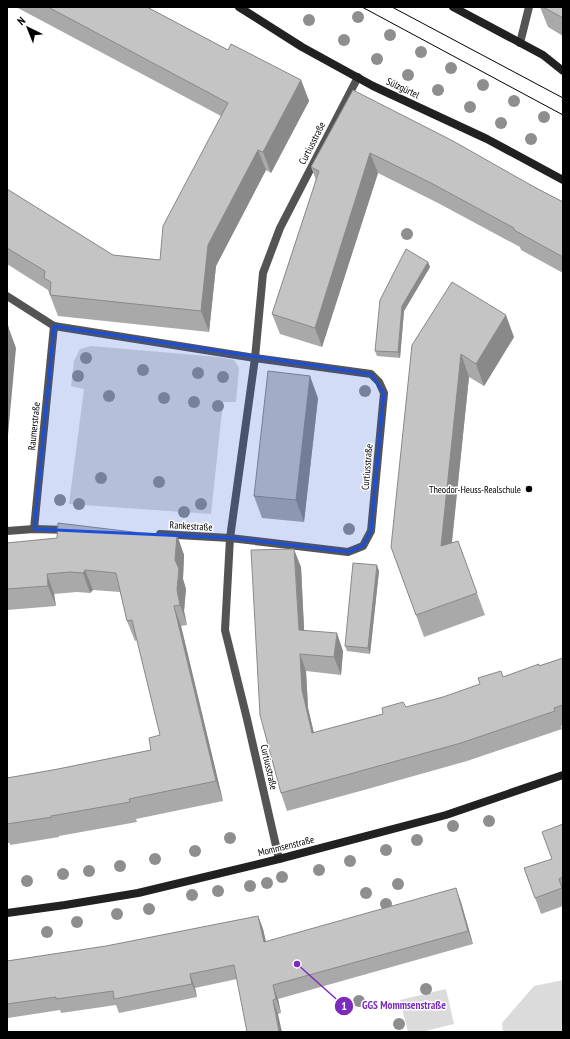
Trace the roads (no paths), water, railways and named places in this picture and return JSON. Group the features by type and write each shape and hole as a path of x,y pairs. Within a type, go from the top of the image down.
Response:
{"street":[{"name":"Sülzgürtel","path":"239,7 302,47 373,86 487,139 563,180"},
{"path":"453,7 543,55 563,71"},
{"path":"520,43 529,7"},
{"name":"Curtiusstraße","path":"279,859 225,630 230,538 255,358 263,273 280,228 358,77"},
{"path":"7,296 54,326 255,358"},
{"name":"Raumerstraße","path":"34,529 54,326"},
{"name":"Curtiusstraße","path":"230,538 348,552 363,546 371,532 384,392 379,382 371,374 255,358"},
{"path":"7,531 34,529 73,531"},
{"name":"Rankestraße","path":"151,534 230,538"},
{"name":"Mommsenstraße","path":"7,913 138,893 279,859 446,815 563,775"}],"tram line":[{"path":"362,7 563,115"},
{"path":"392,7 563,98"}],"place":[{"name":"Theodor-Heuss-Realschule","path":"529,489"},
{"name":"GGS Mommsenstraße","path":"297,964"}]}
